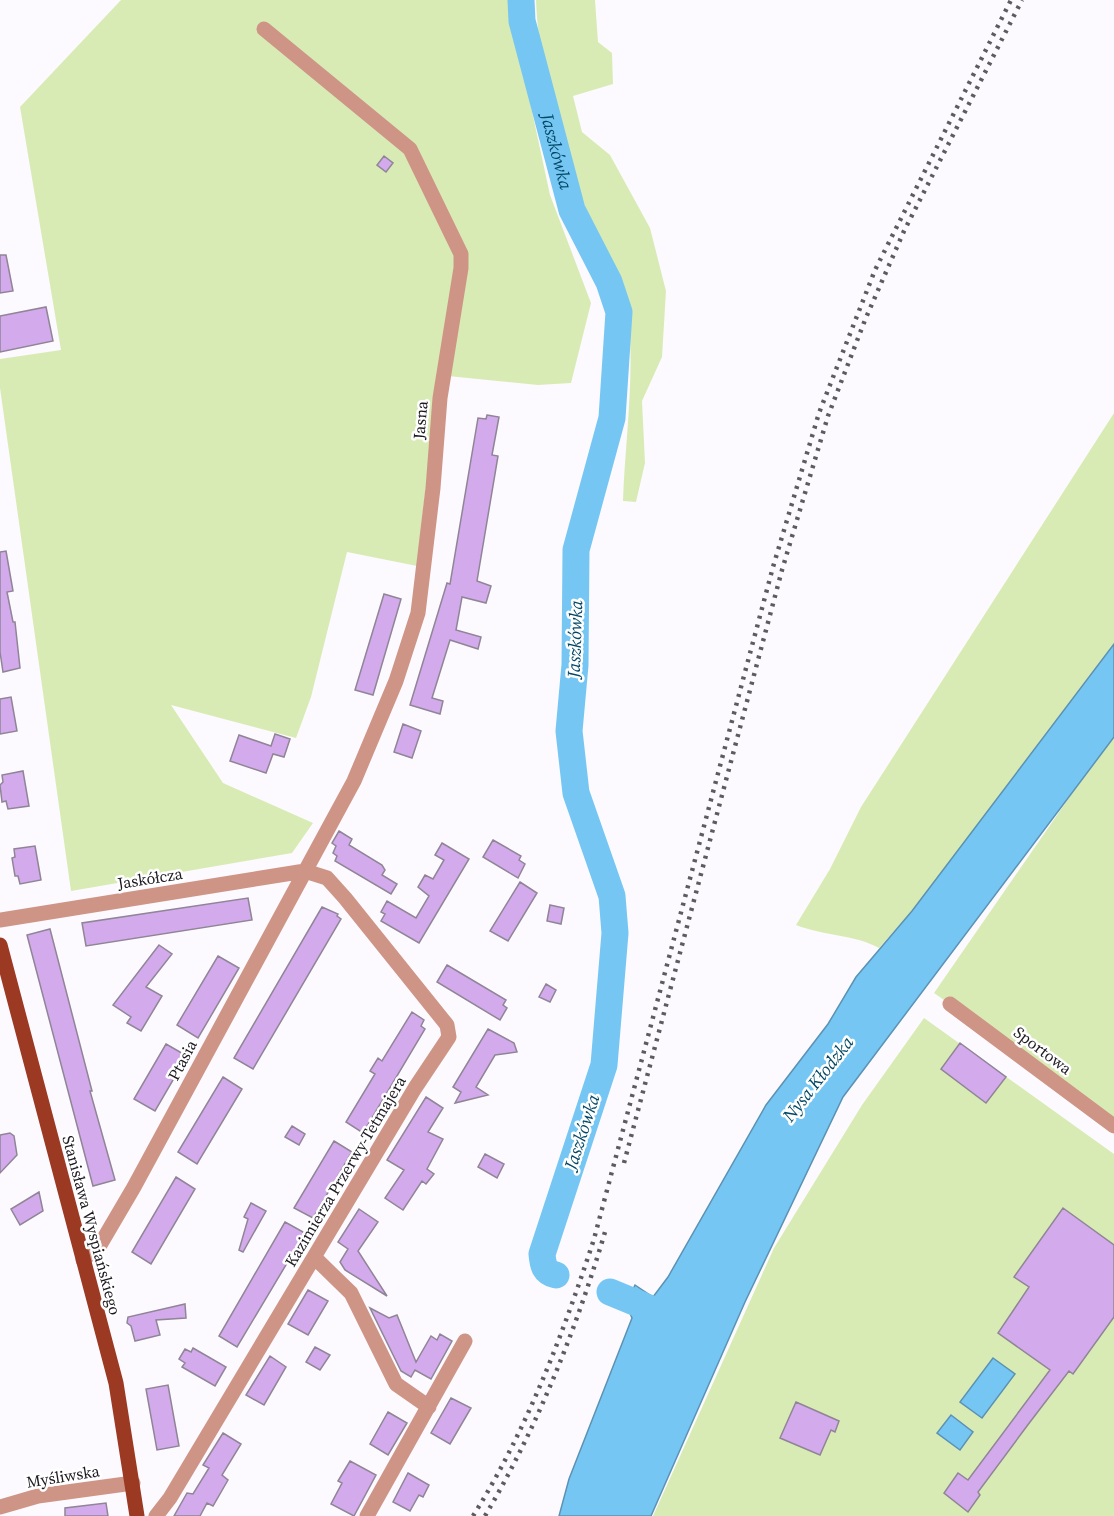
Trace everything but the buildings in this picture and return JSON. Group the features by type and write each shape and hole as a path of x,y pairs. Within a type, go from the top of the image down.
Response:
{"main road":[{"name":"Stanisława Wyspiańskiego","path":"0,945 116,1383 137,1516"}],"street":[{"name":"Jasna","path":"264,29 410,150 461,254 461,268 440,398 433,488 418,613 396,681 354,781 305,871"},
{"name":"Jaskółcza","path":"0,920 305,871"},
{"name":"Kazimierza Przerwy-Tetmajera","path":"156,1516 166,1505 415,1088 449,1037 447,1025 345,898 327,878 305,871"},
{"name":"Ptasia","path":"83,1260 100,1245 134,1187 305,871"},
{"name":"Sportowa","path":"950,1004 1114,1126"},
{"path":"314,1257 351,1293 396,1384 429,1407"},
{"path":"367,1516 465,1341"},
{"name":"Myśliwska","path":"0,1507 38,1496 133,1483"}],"green space":[{"path":"121,0 508,0 550,195 591,303 571,383 538,385 438,375 417,566 347,552 311,697 296,738 171,705 223,783 313,823 292,853 71,891 0,388 0,359 61,350 20,107"},
{"path":"536,0 595,0 598,42 612,53 613,84 573,96 582,132 610,155 650,228 666,291 662,357 642,401 645,463 636,502 623,501 630,374 626,300 613,265 584,204 559,130 541,50"},
{"path":"1114,413 1114,644 1053,728 912,911 879,948 859,940 796,925 830,869 861,807"},
{"path":"1114,737 1114,1120 934,993 1073,792"},
{"path":"924,1018 1114,1154 1114,1516 653,1516 774,1248 862,1105"}],"water":[{"name":"Nysa Kłodzka","path":"1114,644 1114,737 843,1097 745,1302 651,1516 559,1516 569,1479 632,1318 626,1304 635,1285 653,1297 668,1277 766,1105 828,1024 856,977 912,911"},
{"path":"993,1358 1015,1374 982,1418 960,1402"},
{"path":"951,1415 973,1432 960,1450 937,1433"}],"waterway":[{"name":"Jaszkówka","path":"521,0 522,21 572,210 609,282 619,312 612,418 576,550 575,665 569,731 576,793 612,896 615,933 604,1065 542,1254 545,1268 556,1275"},
{"name":"Jaszkówka","path":"610,1292 661,1313"}],"railway":[{"path":"473,1516 527,1416 570,1310 594,1239 773,567 819,413 875,270 1011,0"},
{"path":"624,1163 782,570 828,416 865,320 904,231 1022,0"},
{"path":"485,1516 522,1448 554,1378 594,1269 605,1232"}]}
